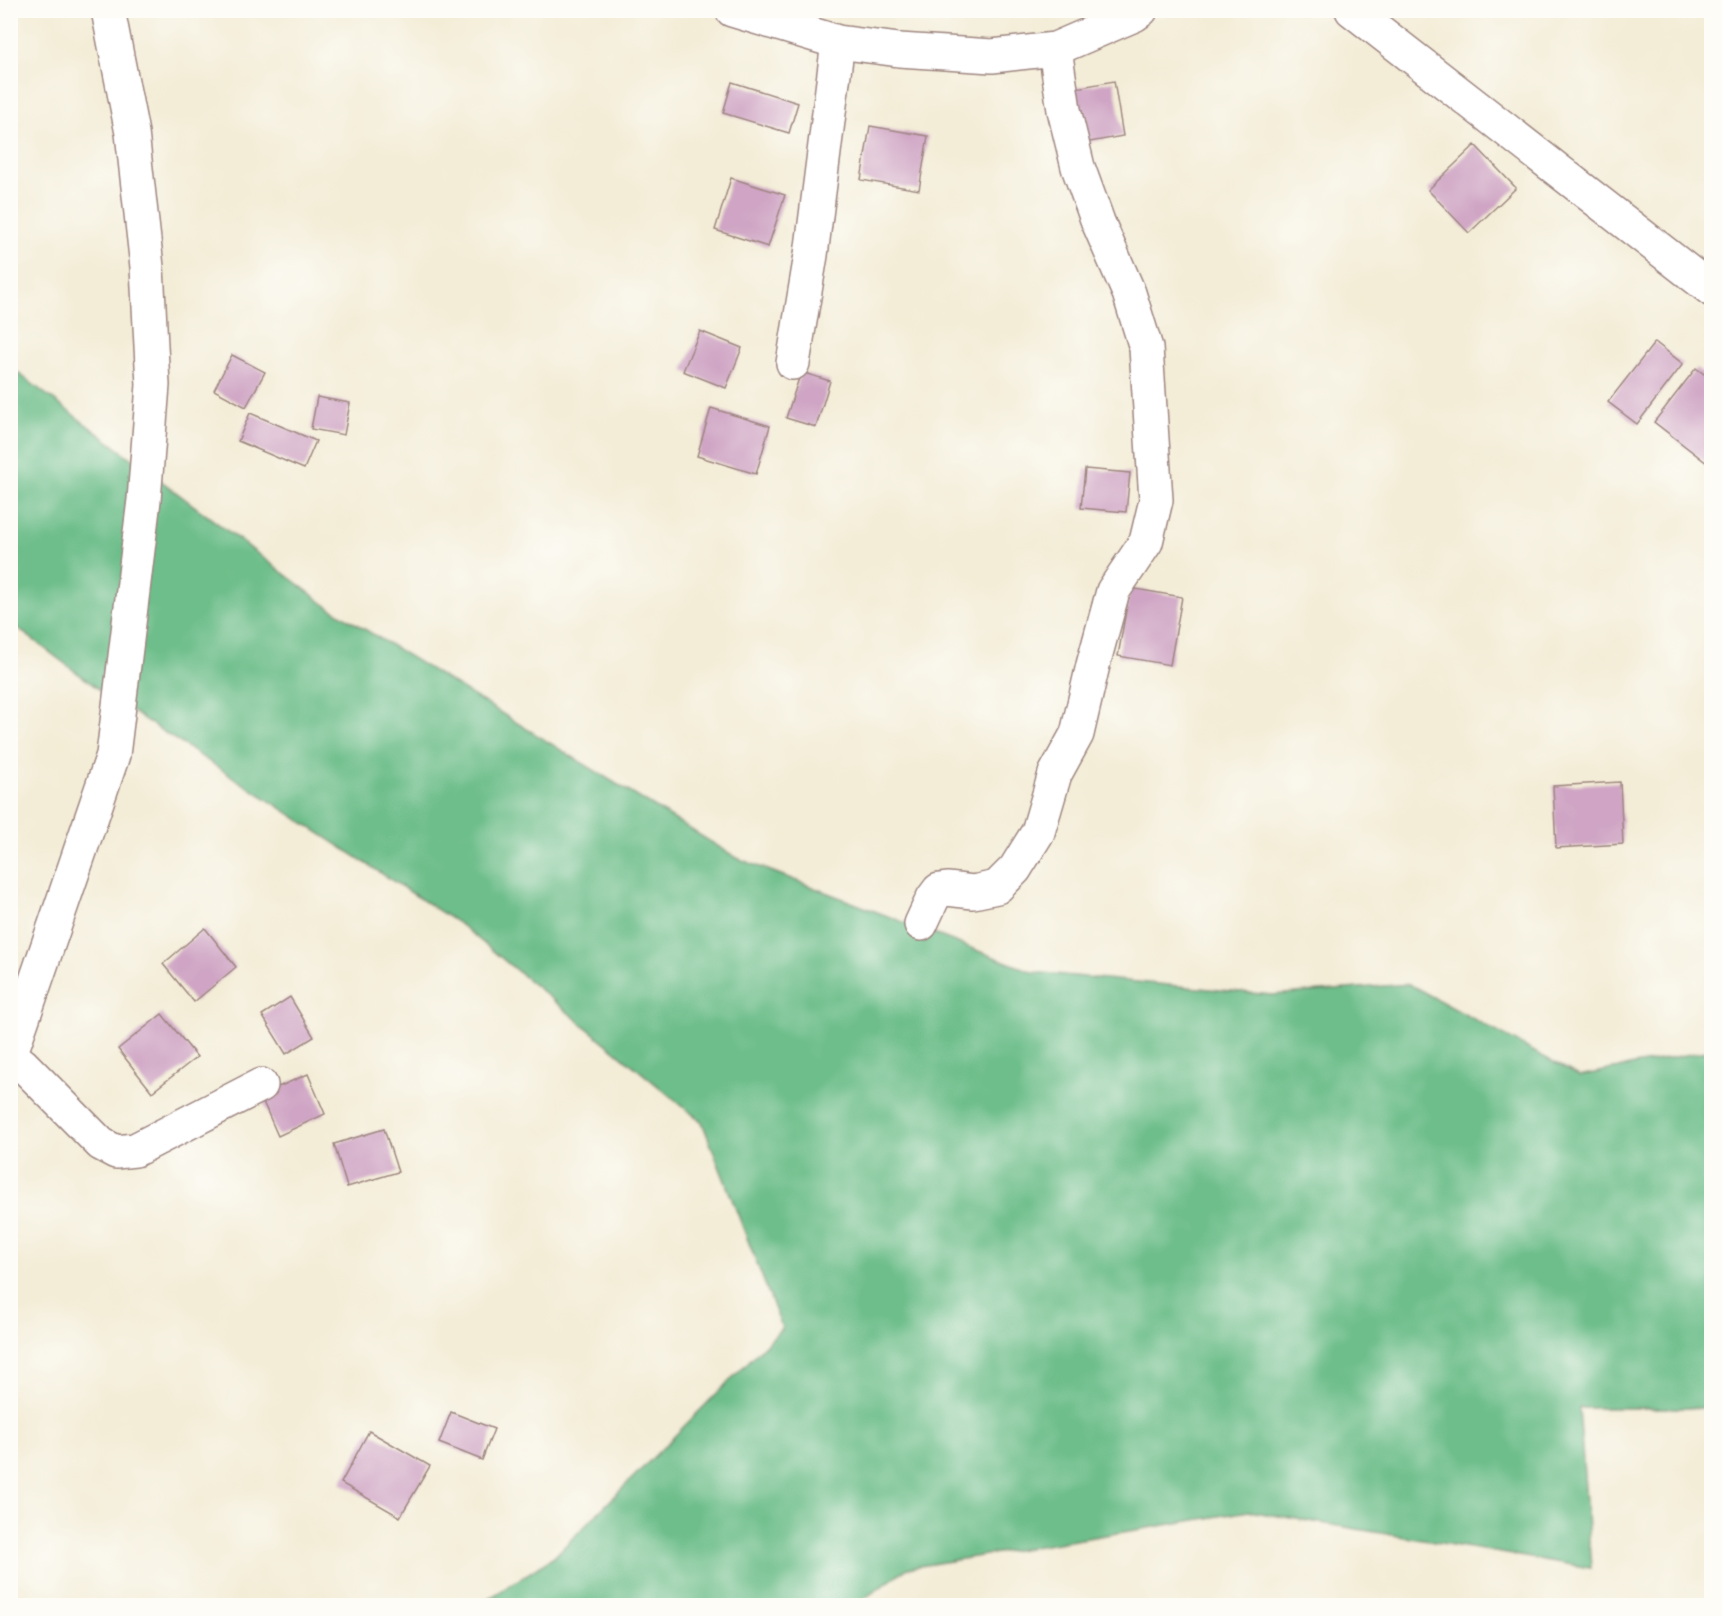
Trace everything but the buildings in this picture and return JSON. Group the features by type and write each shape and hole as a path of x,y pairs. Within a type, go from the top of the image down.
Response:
{"street":[{"path":"10,1056 113,755 144,500 153,385 147,267 132,133 108,10"},
{"path":"732,10 838,42 899,50 992,56 1055,49 1141,10"},
{"path":"1352,10 1712,290"},
{"path":"792,363 811,255 838,42"},
{"path":"921,924 939,890 973,892 997,887 1015,870 1038,832 1055,774 1077,734 1113,591 1146,542 1156,500 1146,348 1129,293 1098,222 1078,167 1064,110 1055,49"},
{"path":"10,1060 22,1064 101,1144 116,1152 135,1150 261,1085"}],"green space":[{"path":"10,367 327,606 737,858 1033,972 1272,995 1409,984 1579,1076 1711,1050 1711,1408 1579,1408 1591,1568 1249,1511 908,1568 855,1605 479,1605 554,1557 782,1328 702,1122 461,925 108,696 11,623"}]}
